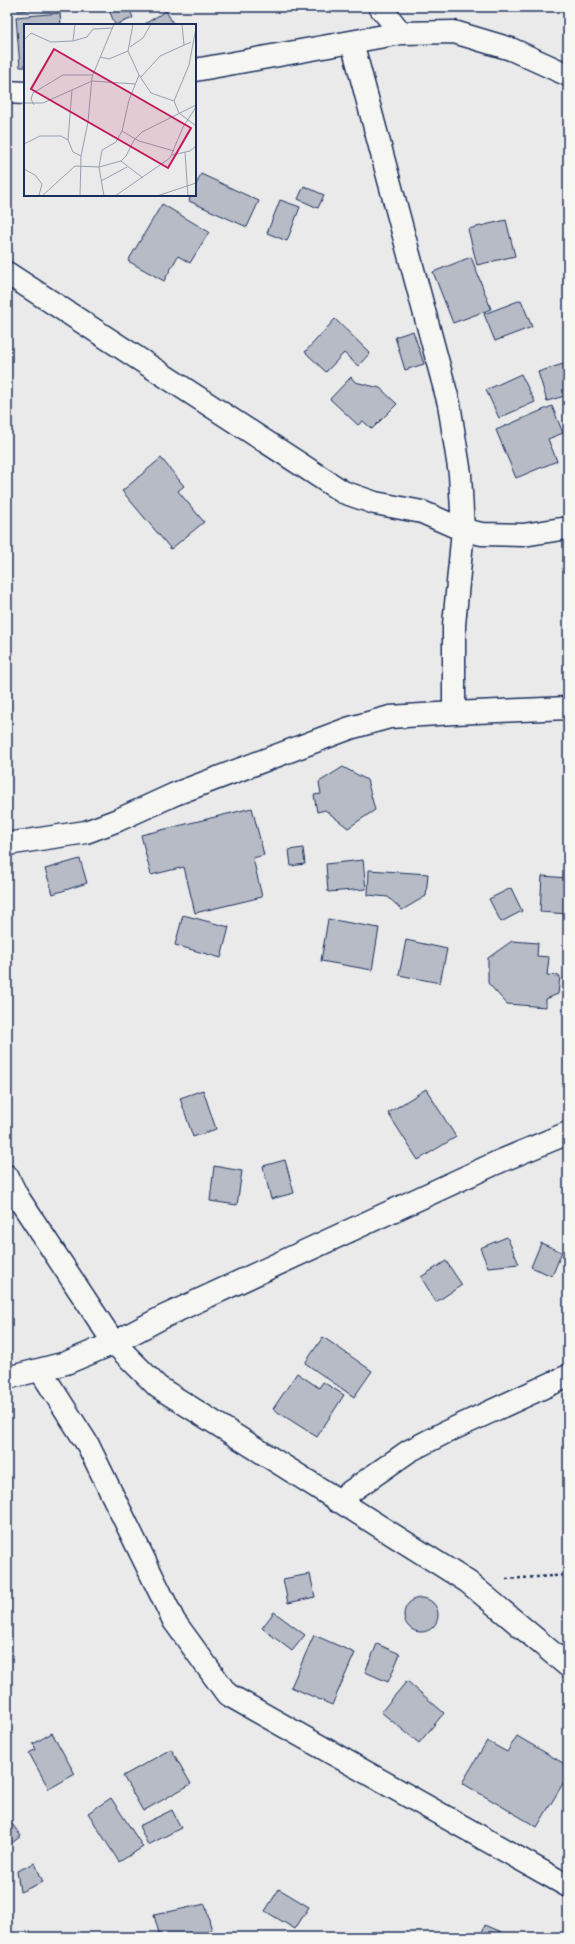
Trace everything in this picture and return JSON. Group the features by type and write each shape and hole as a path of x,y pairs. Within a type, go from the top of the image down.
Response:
{"street":[{"path":"380,7 401,33"},
{"path":"196,70 401,33 454,32 512,49 568,75"},
{"path":"352,42 449,404 460,474 463,530 454,626 454,713"},
{"path":"7,92 24,93"},
{"path":"7,273 343,492 375,503 422,512 463,530 482,534 523,535 568,528"},
{"path":"7,844 86,832 118,820 175,794 350,728 390,717 568,708"},
{"path":"7,1378 66,1363 114,1343 164,1317 489,1166 568,1133"},
{"path":"7,1176 17,1196 114,1343 158,1387 468,1582 568,1666"},
{"path":"40,1370 88,1445 174,1621 227,1694 313,1744 568,1886"},
{"path":"337,1501 409,1451 444,1433 568,1376"}],"path":[{"path":"468,1582 568,1574"}],"building":[{"path":"17,7 53,7 53,8 18,11"},
{"path":"108,7 129,7 133,18 115,24"},
{"path":"166,11 173,24 145,24"},
{"path":"60,13 61,24 24,24 24,67 20,67 16,17"},
{"path":"201,174 259,201 247,227 189,201 191,196 196,196 196,185"},
{"path":"304,186 324,195 318,208 298,199"},
{"path":"280,200 300,207 287,241 267,233"},
{"path":"162,204 209,232 190,263 178,256 164,281 128,261"},
{"path":"506,220 515,256 477,265 468,229"},
{"path":"471,257 491,309 453,323 433,272"},
{"path":"521,300 532,327 495,341 484,314"},
{"path":"335,319 370,353 358,366 344,353 326,372 305,352"},
{"path":"413,331 424,364 405,370 395,337"},
{"path":"563,364 568,381 568,395 547,401 538,372"},
{"path":"521,374 535,402 499,418 486,390"},
{"path":"351,377 355,382 380,388 397,404 372,429 363,421 358,425 330,399"},
{"path":"552,406 563,433 548,439 557,461 516,478 496,430"},
{"path":"161,458 184,486 178,491 204,522 171,549 122,491"},
{"path":"343,767 367,780 375,810 348,828 325,810 317,812 314,795 321,794 319,782"},
{"path":"252,808 264,855 253,858 262,897 195,913 184,867 151,875 141,835"},
{"path":"303,848 305,864 291,866 289,850"},
{"path":"80,859 87,883 53,894 45,869"},
{"path":"363,860 366,889 328,892 326,864"},
{"path":"369,870 428,874 426,896 402,910 388,897 368,895"},
{"path":"542,876 568,878 568,914 540,912"},
{"path":"511,888 522,911 501,922 489,899"},
{"path":"183,915 229,927 221,958 175,945"},
{"path":"328,919 379,928 372,970 321,961"},
{"path":"406,940 447,949 440,983 399,975"},
{"path":"512,941 538,943 537,956 549,957 547,975 560,976 558,994 546,999 546,1007 507,1004 488,983 488,958"},
{"path":"426,1089 456,1137 418,1160 388,1113"},
{"path":"203,1090 216,1129 193,1137 180,1098"},
{"path":"285,1160 294,1193 271,1199 263,1166"},
{"path":"214,1166 242,1171 237,1205 210,1201"},
{"path":"507,1237 519,1264 488,1267 480,1248"},
{"path":"541,1243 562,1252 552,1276 531,1267"},
{"path":"446,1261 462,1285 436,1302 421,1277"},
{"path":"323,1337 372,1371 354,1397 305,1363"},
{"path":"297,1373 319,1388 323,1382 344,1395 317,1437 273,1409"},
{"path":"310,1574 315,1597 288,1603 283,1579"},
{"path":"424,1598 433,1603 437,1608 437,1622 433,1627 428,1631 418,1632 414,1631 405,1622 404,1612 405,1608 414,1599"},
{"path":"274,1612 305,1635 292,1651 262,1628"},
{"path":"314,1635 355,1653 332,1705 291,1687"},
{"path":"377,1644 400,1654 388,1682 365,1672"},
{"path":"407,1681 444,1713 419,1743 381,1712"},
{"path":"52,1733 75,1774 49,1789 29,1753 36,1749 33,1744"},
{"path":"517,1736 568,1766 568,1775 537,1827 462,1783 487,1741 507,1752"},
{"path":"171,1749 191,1784 143,1811 123,1776"},
{"path":"111,1798 143,1847 119,1862 88,1813"},
{"path":"172,1810 181,1828 148,1845 139,1826"},
{"path":"7,1817 21,1836 8,1846 7,1845"},
{"path":"35,1863 43,1882 20,1892 17,1871"},
{"path":"279,1889 309,1907 295,1929 265,1911"},
{"path":"205,1904 212,1931 185,1937 160,1937 154,1915"},
{"path":"7,1915 10,1925 7,1926"},
{"path":"485,1925 514,1937 480,1937"}]}
